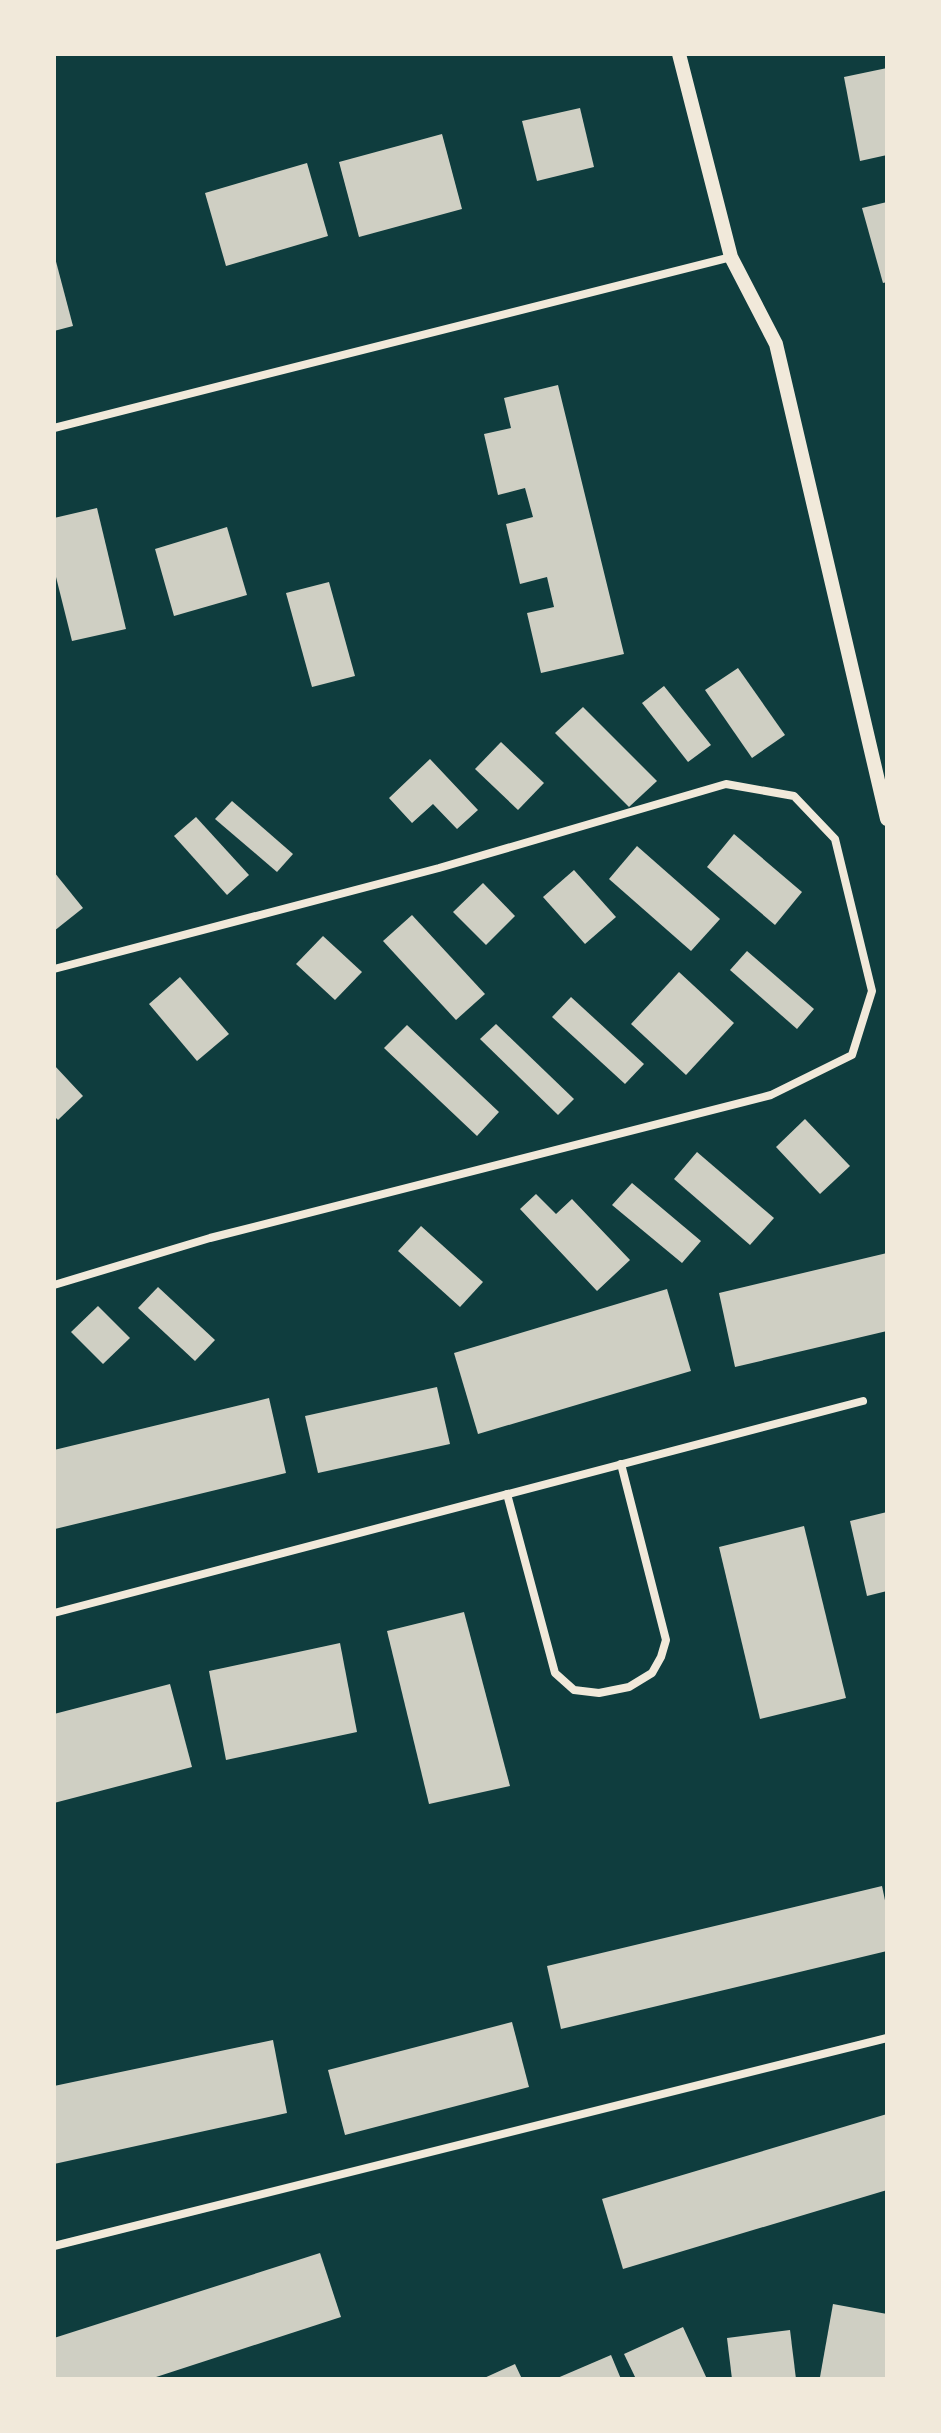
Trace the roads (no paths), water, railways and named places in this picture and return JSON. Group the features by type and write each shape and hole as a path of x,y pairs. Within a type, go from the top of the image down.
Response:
{"street":[{"path":"679,54 731,257 776,344 887,819"},
{"path":"54,428 731,257"},
{"path":"54,969 439,868 726,784 794,796 835,839 872,991 852,1055 771,1095 210,1238 54,1285"},
{"path":"54,1613 863,1401"},
{"path":"507,1494 555,1673 574,1690 599,1693 629,1687 652,1673 666,1640 621,1464"},
{"path":"54,2246 887,2038"}]}
